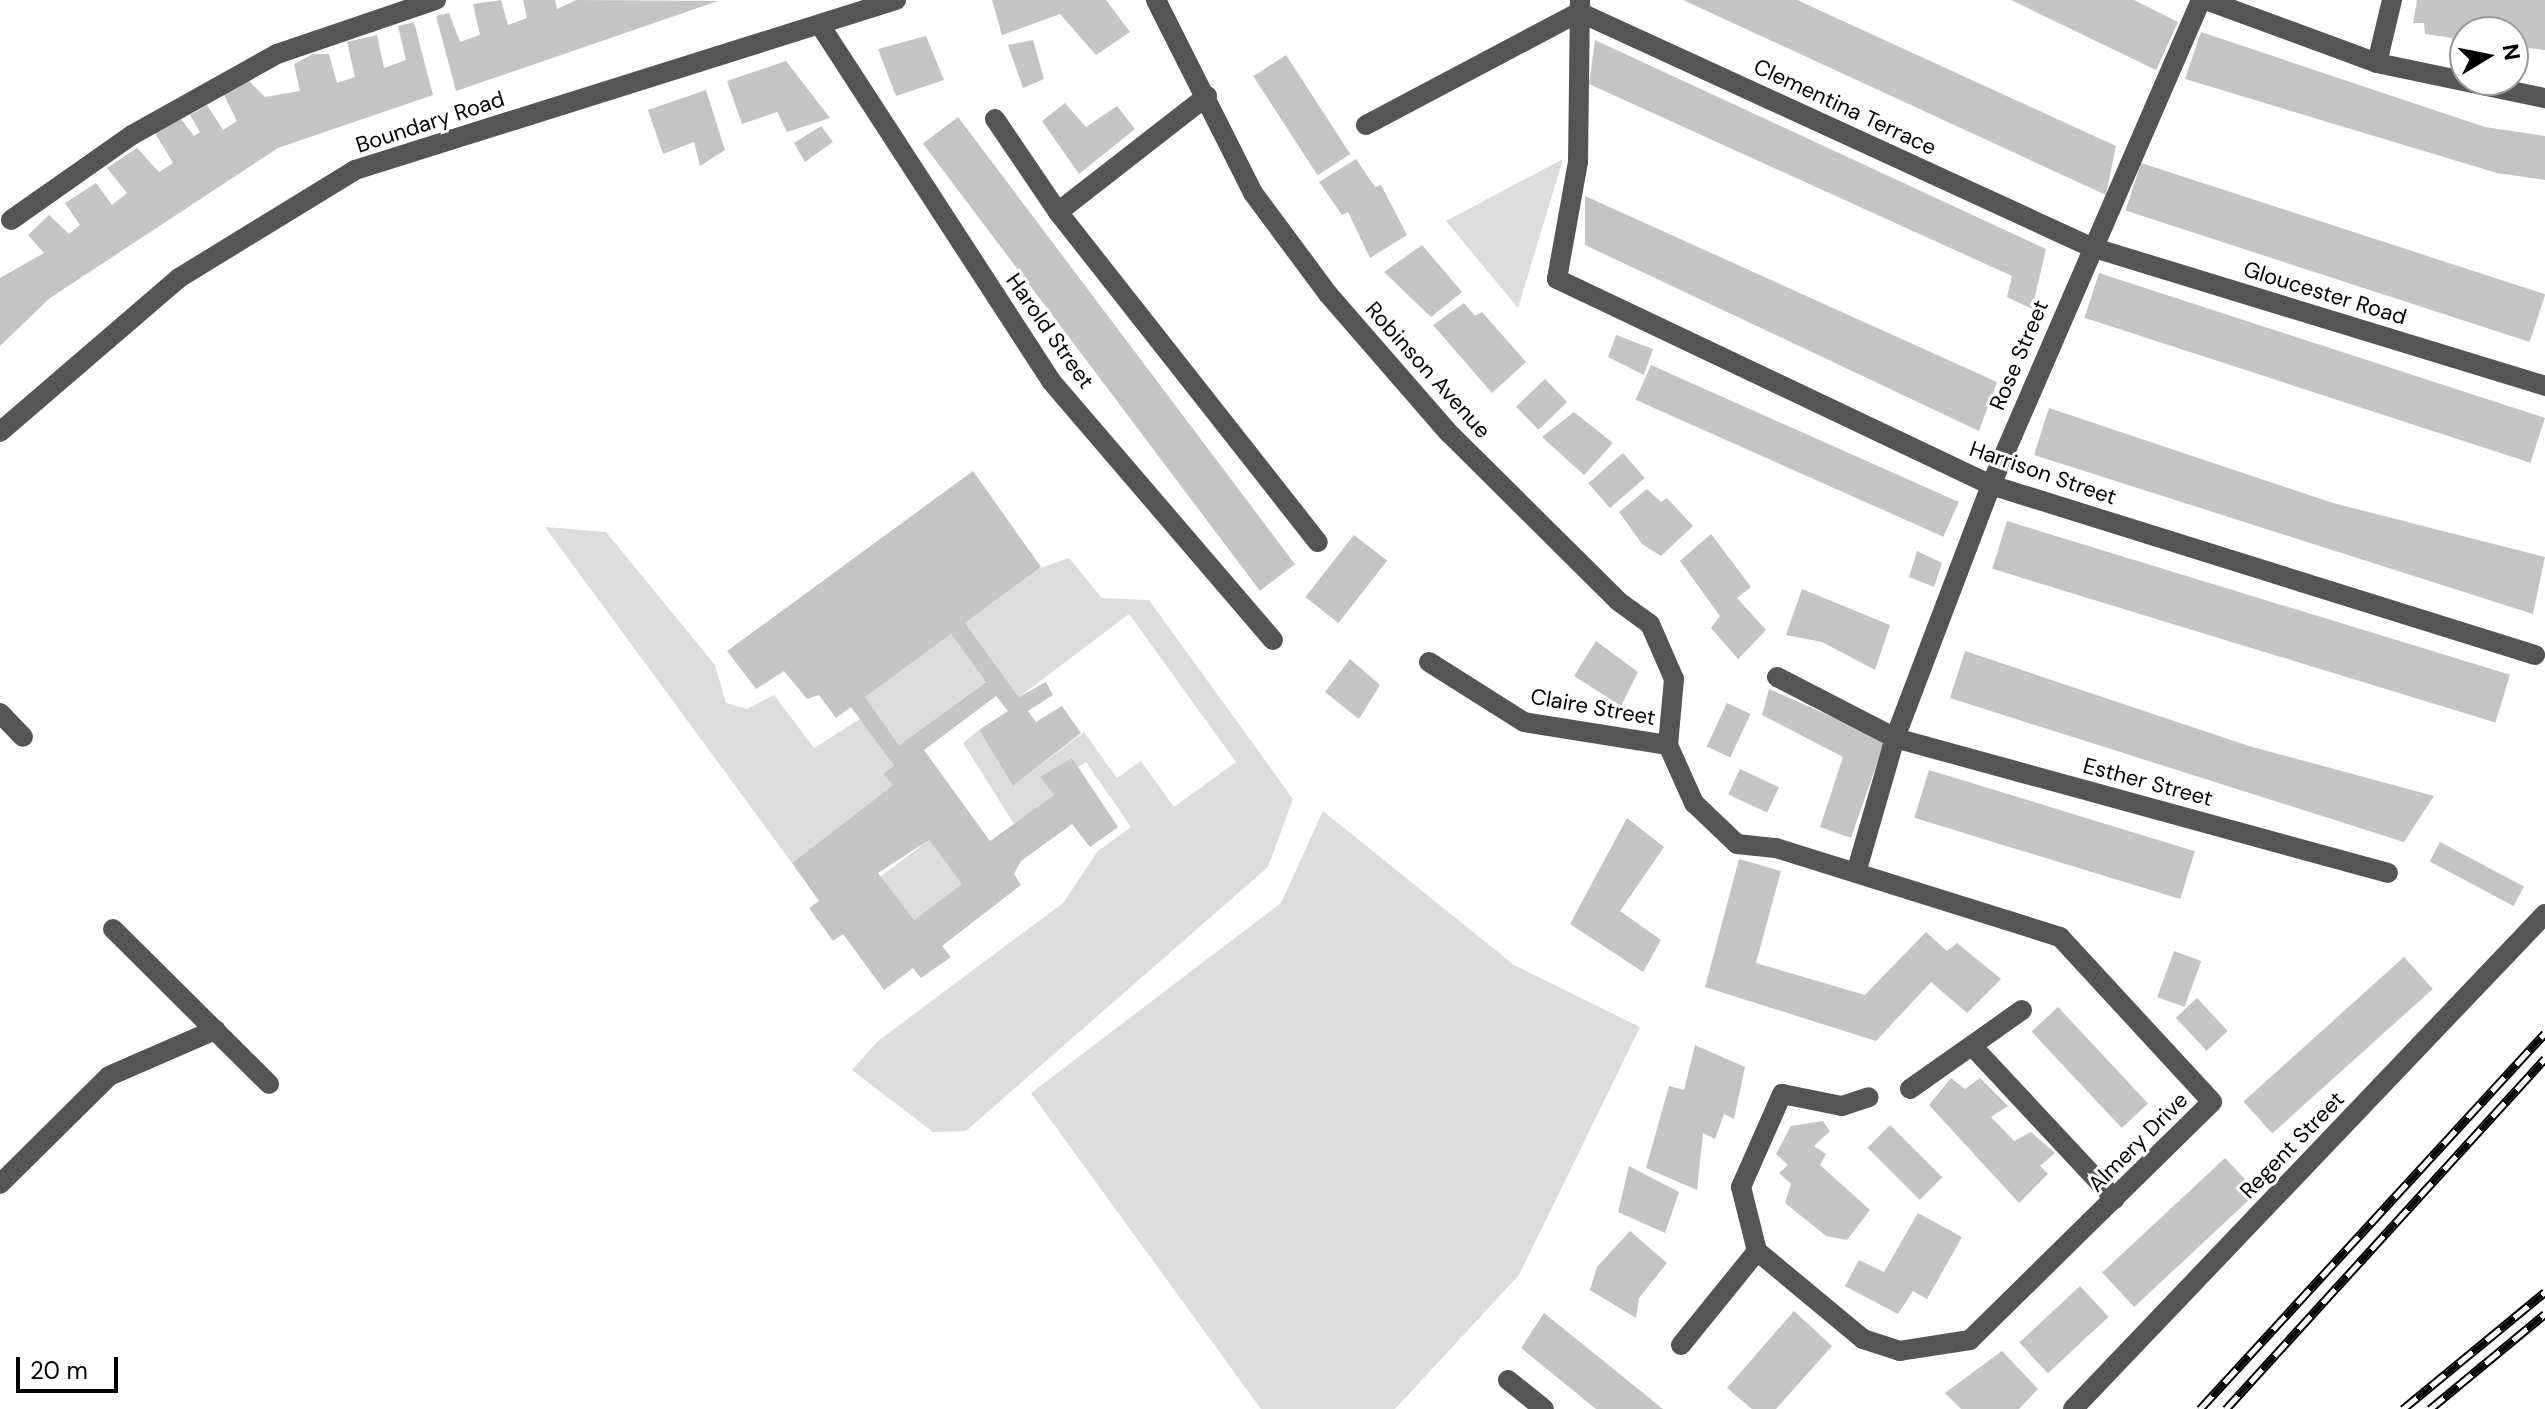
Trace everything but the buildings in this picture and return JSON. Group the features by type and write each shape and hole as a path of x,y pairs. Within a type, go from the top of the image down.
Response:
{"street":[{"path":"11,220 132,135 277,54 436,0"},
{"name":"Boundary Road","path":"0,432 179,278 355,170 820,25 848,8 896,0"},
{"name":"Robinson Avenue","path":"1156,0 1207,96 1253,193 1328,294 1449,433 1650,624 1674,679 1668,745"},
{"path":"2204,0 2377,63 2545,98"},
{"name":"Rose Street","path":"1856,873 1895,738 1991,485 2091,247 2204,0"},
{"path":"2377,63 2392,0"},
{"path":"1366,125 1580,6"},
{"name":"Clementina Terrace","path":"1580,6 2091,247"},
{"name":"Harrison Street","path":"1580,6 1578,162 1557,279 1991,485 2535,655"},
{"name":"Harold Street","path":"820,25 1051,381 1273,640"},
{"path":"1058,212 1207,96"},
{"path":"995,119 1058,212 1318,542"},
{"name":"Gloucester Road","path":"2091,247 2545,386"},
{"name":"Claire Street","path":"1429,662 1524,722 1668,745"},
{"name":"Esther Street","path":"1777,677 1895,738 2388,873"},
{"path":"0,713 23,737"},
{"name":"Almery Drive","path":"1668,745 1694,803 1737,844 1856,873 2060,937 2212,1102 1970,1340 1932,1351 1863,1339 1757,1251"},
{"name":"Regent Street","path":"2073,1409 2545,914"},
{"path":"113,929 269,1084"},
{"path":"1910,1089 1975,1049 2022,1010"},
{"path":"0,1184 109,1076 215,1030"},
{"path":"1975,1049 2115,1199"},
{"path":"1681,1345 1757,1251 1741,1187 1782,1094 1842,1106 1869,1097"},
{"path":"1508,1380 1544,1409"}],"shaded area":[{"path":"1563,159 1518,308 1446,221"},
{"path":"545,527 606,532 715,665 726,703 747,709 774,695 814,748 860,719 894,766 884,774 893,785 792,863"},
{"path":"1069,558 1102,598 1149,600 1293,799 1268,867 966,1131 933,1132 852,1070 878,1041 1063,903 1098,851 1131,827 1086,762 1078,767 1072,758 1041,777 1054,795 1014,824 963,743 979,730 1013,786 1084,732 1117,778 1141,761 1174,807 1236,762 1129,614 1019,697 965,623 1040,568"},
{"path":"951,634 986,682 899,745 864,697"},
{"path":"1323,811 1514,965 1640,1027 1519,1275 1395,1409 1261,1409 1031,1093 1281,903"},
{"path":"929,840 962,884 913,921 880,877"}],"railway":[{"path":"2200,1409 2545,1033"},
{"path":"2226,1409 2545,1059"},
{"path":"2403,1409 2545,1292"},
{"path":"2430,1409 2545,1314"}]}
